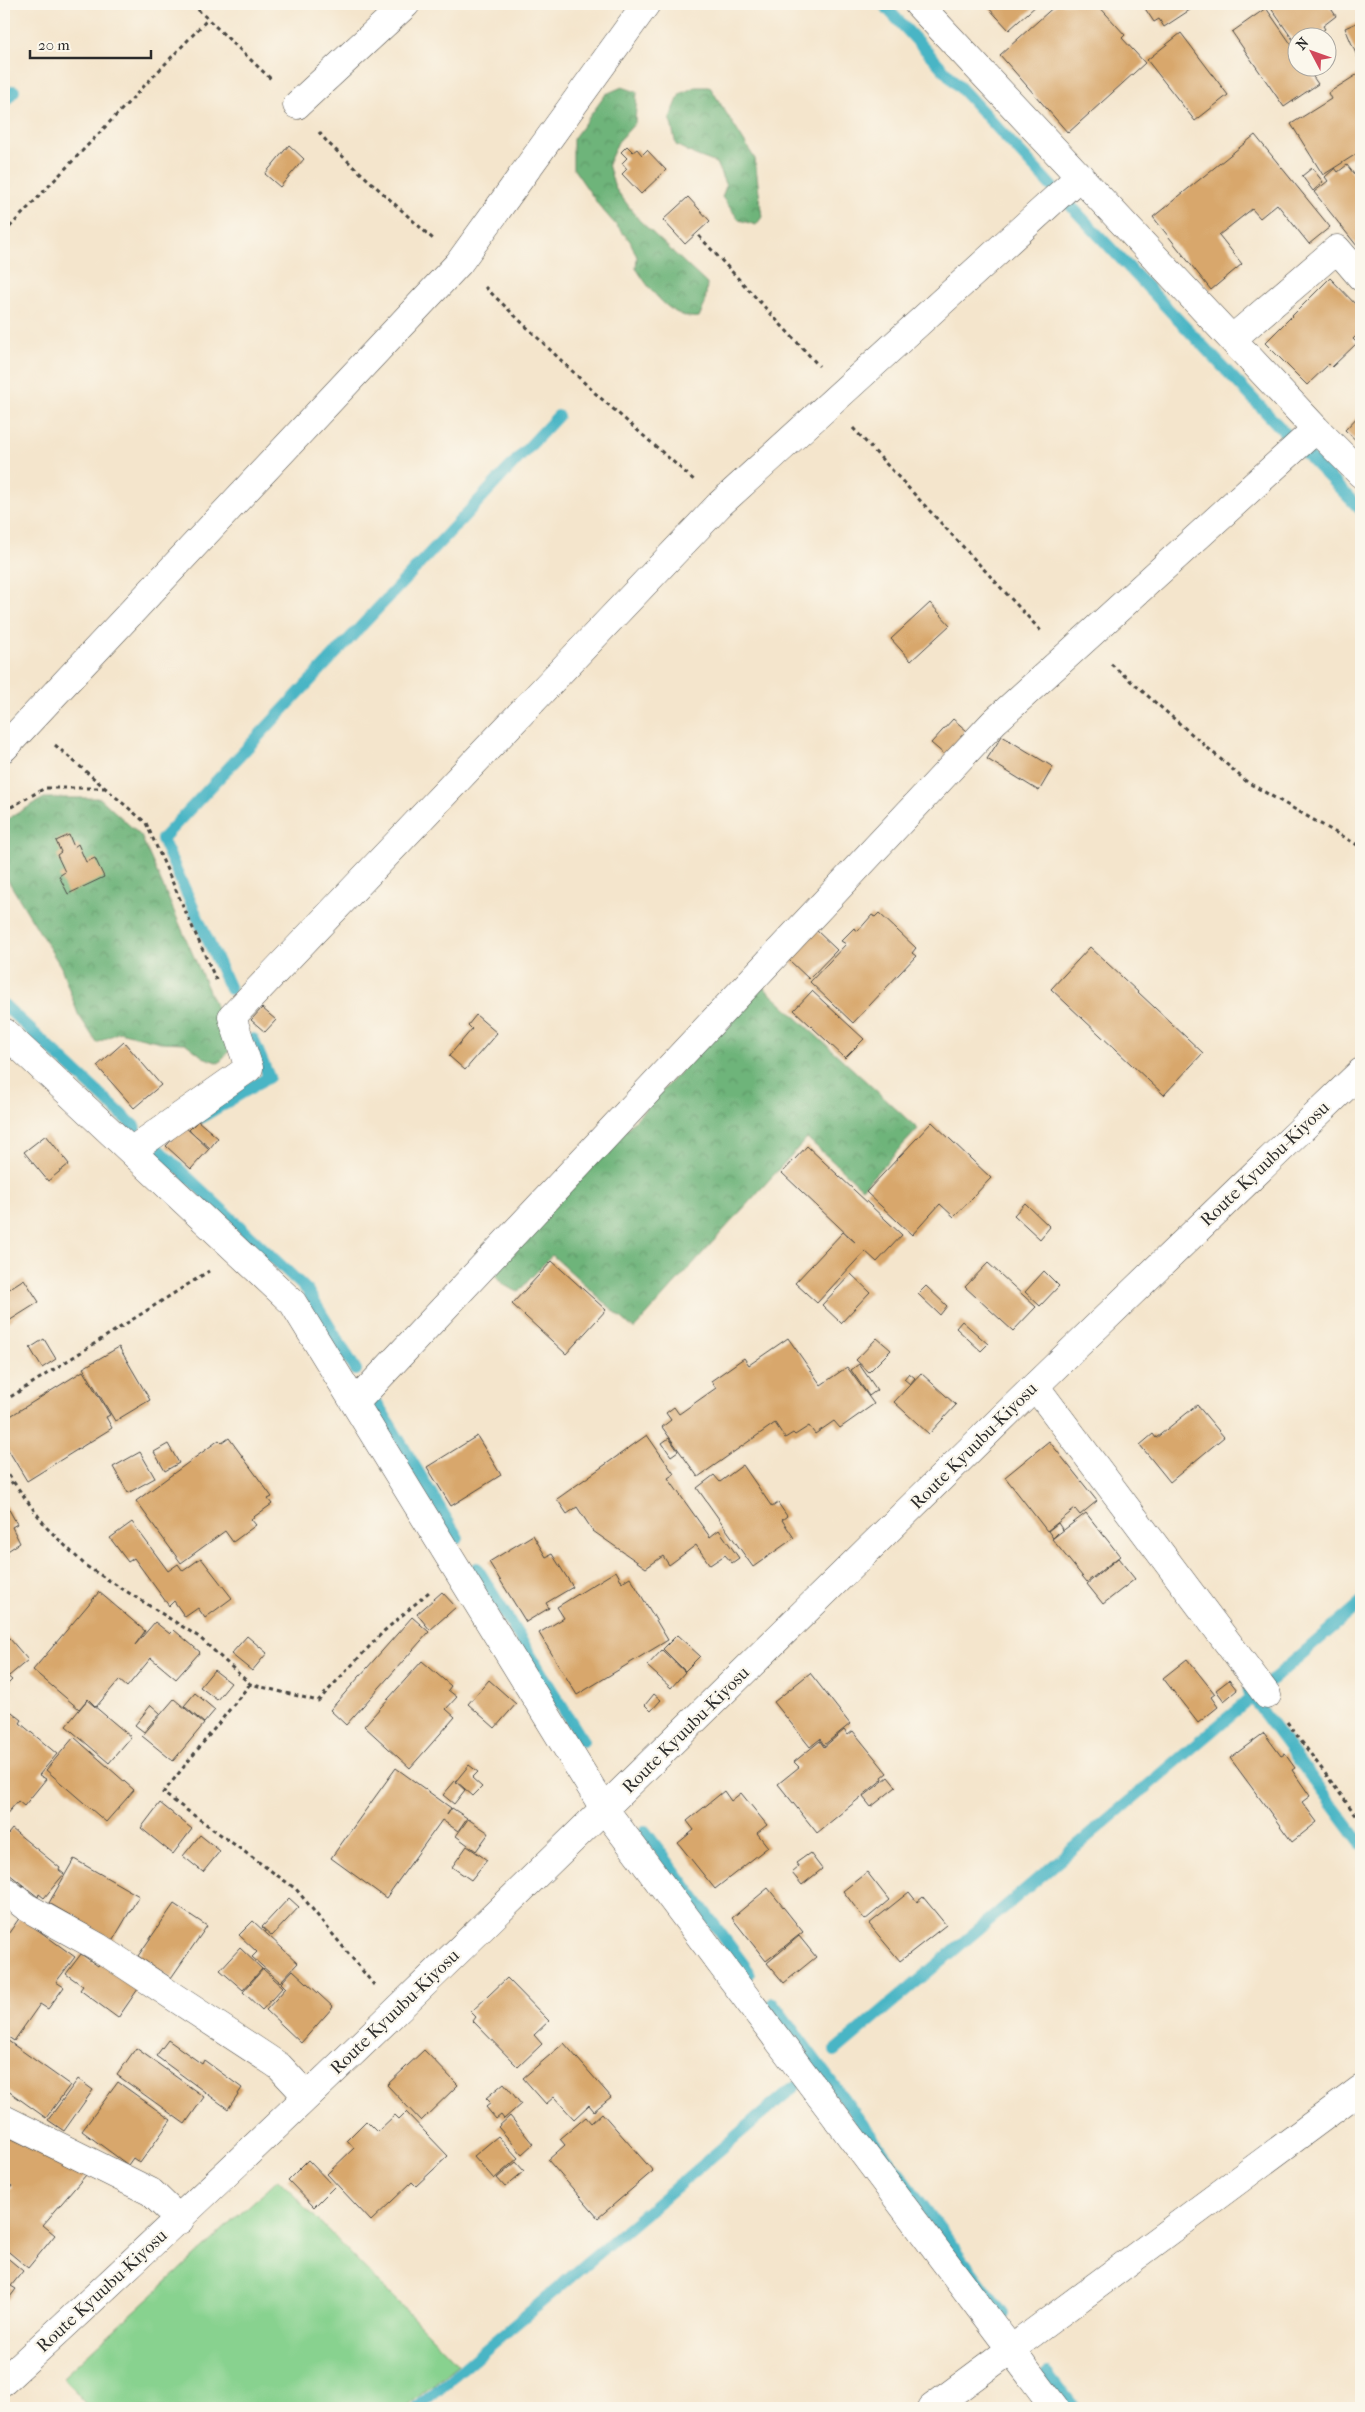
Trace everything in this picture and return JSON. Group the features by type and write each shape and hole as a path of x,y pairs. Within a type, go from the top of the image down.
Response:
{"street":[{"path":"297,105 406,4"},
{"path":"4,748 459,263 646,4"},
{"path":"925,6 1080,176 1316,429 1361,474"},
{"path":"131,1151 250,1068 232,1017 720,504 1080,176"},
{"path":"1232,339 1337,249 1361,277"},
{"path":"354,1403 994,722 1316,429"},
{"path":"4,1032 293,1303 605,1810 1055,2408"},
{"name":"Route Kyuubu-Kiyosu","path":"4,2382 180,2220 605,1810 1035,1386 1361,1072"},
{"path":"1035,1386 1267,1695"},
{"path":"4,1890 26,1907 98,1947 280,2066 308,2096"},
{"path":"932,2408 1361,2089"},
{"path":"4,2120 151,2192 180,2220"}],"path":[{"path":"4,233 208,19"},
{"path":"700,236 837,397 1074,648 1248,782 1361,847"},
{"path":"28,722 146,823 232,1017"},
{"path":"4,811 45,788 105,788"},
{"path":"4,1401 239,1252"},
{"path":"4,1469 47,1528 86,1566 199,1637 250,1684 318,1701 384,1631 456,1568"},
{"path":"4,1488 13,1482"},
{"path":"250,1684 163,1793 296,1890 395,2012"},
{"path":"1267,1695 1361,1822"}],"green space":[{"path":"622,87 637,92 635,123 618,142 608,164 615,188 639,220 707,284 705,304 699,317 689,317 680,314 662,302 655,294 636,268 637,257 630,241 600,207 573,168 573,139 606,94"},
{"path":"695,87 710,87 755,159 762,217 756,225 739,220 722,197 726,186 716,163 676,145 670,118 680,94"},
{"path":"44,798 100,798 141,836 233,1046 219,1063 203,1057 185,1043 160,1042 119,1032 97,1043 78,1014 61,967 4,874 4,821"},
{"path":"761,985 918,1129 862,1188 807,1138 634,1329 552,1255 518,1292 504,1285 495,1274 500,1265"},
{"path":"278,2179 458,2364 405,2408 89,2408 63,2377"}],"building":[{"path":"985,4 1038,4 1009,30"},
{"path":"1057,4 1097,4 1125,35 1122,38 1145,63 1068,133 1000,55"},
{"path":"1142,4 1199,4 1164,27 1159,19 1154,22"},
{"path":"1268,4 1328,4 1336,16 1323,26 1324,28 1288,28 1288,33"},
{"path":"1266,8 1288,40 1288,78 1314,78 1318,84 1284,107 1232,32"},
{"path":"1361,21 1361,60 1359,61 1345,28"},
{"path":"1181,33 1228,95 1195,121 1147,60"},
{"path":"1361,72 1361,151 1323,175 1291,124 1331,99 1328,93"},
{"path":"1255,135 1330,227 1309,244 1277,204 1260,218 1252,209 1219,235 1242,264 1211,290 1153,217"},
{"path":"289,145 304,159 280,187 265,174"},
{"path":"627,146 633,152 637,149 642,155 647,150 666,170 641,194 622,174 627,169 622,163 627,158 621,152"},
{"path":"1347,165 1361,183 1361,242 1357,246 1314,192 1328,181 1325,177 1335,168 1338,172"},
{"path":"1312,168 1323,182 1313,191 1302,176"},
{"path":"688,197 710,221 685,244 663,220"},
{"path":"1330,278 1361,310 1361,331 1353,339 1357,343 1332,367 1329,364 1307,385 1265,343"},
{"path":"1361,413 1361,445 1345,430"},
{"path":"930,603 950,625 911,661 891,639"},
{"path":"953,719 967,731 945,755 931,743"},
{"path":"1002,736 1053,767 1039,791 987,759"},
{"path":"69,835 74,847 78,844 86,862 95,858 104,877 68,894 59,876 65,872 57,855 61,852 56,841"},
{"path":"879,913 916,948 912,953 916,956 853,1023 810,982 846,944 841,941 854,928 858,931 872,915 875,917"},
{"path":"816,930 837,950 809,979 789,960"},
{"path":"1090,947 1203,1053 1164,1095 1051,989"},
{"path":"812,991 864,1039 845,1058 794,1010"},
{"path":"262,1008 276,1020 265,1032 251,1020"},
{"path":"476,1015 497,1033 465,1070 449,1056 472,1029 468,1025"},
{"path":"124,1042 161,1085 134,1108 97,1066"},
{"path":"198,1121 218,1138 210,1148 189,1130"},
{"path":"932,1122 991,1178 954,1217 940,1204 912,1235 866,1192"},
{"path":"184,1126 209,1149 191,1169 166,1146"},
{"path":"46,1135 69,1164 48,1181 24,1152"},
{"path":"807,1146 902,1235 877,1262 865,1251 817,1303 795,1283 843,1232 855,1242 782,1173"},
{"path":"1025,1203 1050,1227 1040,1239 1014,1215"},
{"path":"552,1261 606,1310 566,1354 512,1304"},
{"path":"988,1263 1036,1307 1013,1331 965,1287"},
{"path":"1044,1271 1059,1286 1040,1306 1025,1292"},
{"path":"851,1274 870,1292 841,1323 822,1305"},
{"path":"24,1279 39,1302 4,1324 4,1292"},
{"path":"926,1286 947,1306 940,1315 918,1294"},
{"path":"962,1321 988,1344 981,1351 956,1328"},
{"path":"788,1338 821,1385 847,1367 874,1404 840,1428 834,1421 815,1434 809,1426 795,1435 793,1433 785,1438 775,1423 698,1477 662,1427 671,1420 666,1413 674,1407 679,1414 716,1388 711,1381 744,1358 749,1365"},
{"path":"877,1338 891,1350 869,1372 856,1360"},
{"path":"44,1339 56,1359 42,1368 30,1348"},
{"path":"119,1347 150,1400 115,1421 83,1368"},
{"path":"859,1364 877,1390 869,1396 851,1370"},
{"path":"83,1371 110,1415 106,1417 112,1428 27,1481 4,1443 4,1420"},
{"path":"909,1373 915,1378 910,1384 904,1379"},
{"path":"921,1373 956,1405 929,1434 894,1402"},
{"path":"1197,1405 1224,1437 1170,1482 1140,1445 1153,1434 1156,1438"},
{"path":"647,1435 674,1474 668,1478 710,1537 719,1530 739,1558 732,1563 725,1555 710,1565 696,1545 669,1565 663,1556 646,1568 593,1531 577,1507 567,1514 557,1499"},
{"path":"477,1436 501,1475 451,1506 427,1467"},
{"path":"229,1438 272,1497 268,1499 272,1504 251,1519 256,1525 233,1542 225,1531 181,1563 136,1501 219,1440 222,1443"},
{"path":"669,1438 678,1451 671,1456 662,1443"},
{"path":"1049,1441 1097,1501 1080,1515 1075,1509 1047,1531 1005,1477"},
{"path":"168,1444 179,1463 165,1471 154,1452"},
{"path":"140,1452 155,1478 128,1493 113,1467"},
{"path":"743,1465 772,1507 778,1503 787,1516 782,1520 794,1538 753,1567 697,1488 714,1475 720,1482"},
{"path":"7,1506 17,1524 12,1527 20,1543 6,1552 7,1556 4,1558 4,1507"},
{"path":"1086,1513 1120,1556 1087,1582 1052,1539"},
{"path":"132,1522 168,1571 178,1564 183,1571 201,1558 232,1598 205,1618 198,1608 185,1617 174,1601 169,1606 134,1558 128,1562 110,1538"},
{"path":"1058,1523 1062,1529 1053,1538 1048,1531"},
{"path":"533,1535 546,1557 552,1554 573,1587 546,1603 549,1608 526,1622 489,1562"},
{"path":"1118,1558 1135,1579 1103,1604 1087,1584"},
{"path":"616,1571 622,1582 630,1577 668,1640 577,1695 539,1633 564,1618 557,1607"},
{"path":"99,1592 145,1631 135,1645 155,1622 170,1634 174,1630 200,1652 176,1679 151,1658 127,1687 119,1680 96,1707 88,1699 79,1709 33,1670"},
{"path":"442,1592 456,1607 430,1630 417,1614"},
{"path":"412,1617 429,1632 346,1725 330,1710"},
{"path":"4,1632 28,1660 9,1676 4,1670"},
{"path":"677,1635 700,1656 685,1671 663,1649"},
{"path":"247,1636 267,1653 252,1671 231,1654"},
{"path":"662,1650 685,1672 671,1688 647,1666"},
{"path":"1187,1659 1215,1694 1211,1697 1218,1707 1198,1723 1163,1678"},
{"path":"422,1661 451,1686 448,1690 457,1697 446,1709 455,1717 410,1768 364,1726"},
{"path":"214,1670 231,1683 217,1700 200,1687"},
{"path":"4,1673 12,1680 4,1688"},
{"path":"810,1673 850,1724 824,1745 820,1739 810,1747 774,1702"},
{"path":"489,1680 516,1704 495,1728 468,1704"},
{"path":"1229,1680 1237,1690 1224,1701 1216,1690"},
{"path":"4,1688 9,1692 4,1698"},
{"path":"195,1693 215,1710 204,1723 184,1706"},
{"path":"654,1694 661,1700 651,1711 645,1705"},
{"path":"174,1699 204,1724 173,1761 142,1736"},
{"path":"87,1700 131,1737 109,1763 66,1726"},
{"path":"151,1705 160,1713 144,1732 135,1725"},
{"path":"8,1709 22,1720 20,1723 57,1754 39,1775 46,1779 24,1806 18,1801 4,1817 4,1714"},
{"path":"844,1730 848,1735 853,1731 887,1773 882,1777 883,1779 817,1833 778,1784 799,1767 794,1762 820,1741 824,1747"},
{"path":"1264,1733 1281,1756 1285,1754 1295,1768 1292,1770 1310,1796 1302,1802 1317,1822 1292,1842 1230,1758"},
{"path":"74,1737 134,1790 106,1822 46,1770"},
{"path":"469,1765 478,1772 472,1778 482,1787 473,1796 456,1781"},
{"path":"396,1768 451,1808 447,1815 452,1808 467,1818 458,1831 442,1820 386,1898 331,1858"},
{"path":"888,1777 896,1787 871,1807 863,1797"},
{"path":"455,1781 465,1790 454,1804 443,1795"},
{"path":"724,1791 731,1801 741,1793 767,1825 757,1833 768,1847 715,1889 678,1843 694,1830 687,1821"},
{"path":"160,1803 192,1829 173,1854 141,1828"},
{"path":"468,1819 489,1833 476,1851 456,1836"},
{"path":"12,1829 60,1868 59,1870 64,1874 44,1898 39,1894 38,1897 4,1870 4,1839"},
{"path":"200,1835 220,1851 203,1872 183,1856"},
{"path":"467,1846 487,1860 471,1880 452,1867"},
{"path":"810,1853 822,1869 802,1885 792,1873 799,1867 796,1863"},
{"path":"74,1859 139,1896 113,1940 49,1903"},
{"path":"867,1872 889,1900 865,1920 843,1891"},
{"path":"768,1888 803,1932 766,1961 732,1918"},
{"path":"909,1892 917,1902 923,1897 946,1925 900,1961 869,1924"},
{"path":"289,1898 299,1907 272,1936 262,1927"},
{"path":"174,1904 207,1926 171,1978 138,1956"},
{"path":"20,1917 75,1957 56,1982 64,1987 48,2009 40,2004 14,2041 4,2034 4,1940"},
{"path":"253,1921 298,1963 280,1982 252,1957 257,1952 239,1935"},
{"path":"799,1936 816,1957 784,1983 767,1963"},
{"path":"240,1948 262,1969 243,1990 220,1970"},
{"path":"81,1954 98,1966 100,1962 138,1989 118,2018 80,1990 83,1986 66,1974"},
{"path":"263,1969 283,1987 262,2010 243,1992"},
{"path":"293,1970 333,2007 301,2043 266,2010 286,1988 281,1983"},
{"path":"507,1978 549,2021 534,2035 542,2044 518,2067 473,2021 476,2017 471,2012"},
{"path":"4,2038 70,2085 46,2118 4,2088"},
{"path":"168,2040 202,2064 204,2060 242,2088 228,2109 156,2056"},
{"path":"564,2043 611,2097 594,2111 589,2105 574,2119 554,2097 546,2104 523,2078"},
{"path":"136,2048 204,2097 185,2124 117,2075"},
{"path":"424,2050 458,2085 421,2121 387,2085"},
{"path":"78,2079 93,2090 64,2131 48,2120"},
{"path":"118,2082 171,2120 140,2163 133,2158 128,2165 82,2131"},
{"path":"504,2083 521,2104 504,2119 501,2115 496,2119 486,2107 491,2103 486,2098"},
{"path":"406,2112 448,2156 416,2186 412,2182 371,2221 327,2174 354,2148 347,2140 366,2121 377,2132 395,2115 399,2119"},
{"path":"602,2113 653,2171 598,2218 548,2160 565,2145 560,2139 586,2117 591,2123"},
{"path":"510,2116 533,2144 522,2154 498,2127"},
{"path":"4,2135 86,2175 43,2225 55,2235 28,2268 4,2248 4,2196 12,2186 4,2180"},
{"path":"498,2136 518,2158 494,2179 474,2156"},
{"path":"308,2160 334,2187 314,2207 288,2180"},
{"path":"516,2162 524,2171 505,2187 497,2178"},
{"path":"4,2255 23,2271 11,2286 16,2289 4,2305"}],"waterway":[{"path":"883,4 1052,187"},
{"path":"4,102 14,91"},
{"path":"1069,204 1289,437"},
{"path":"230,989 162,839 558,416"},
{"path":"1305,453 1361,510"},
{"path":"4,1005 135,1127"},
{"path":"200,1118 269,1077 253,1039"},
{"path":"158,1149 307,1290 356,1370"},
{"path":"377,1403 458,1538"},
{"path":"477,1568 583,1741"},
{"path":"1272,1680 1361,1603"},
{"path":"1248,1692 1361,1844"},
{"path":"835,2051 1252,1697"},
{"path":"645,1831 750,1973"},
{"path":"773,2003 1003,2314"},
{"path":"417,2408 795,2086"},
{"path":"1047,2373 1074,2408"}]}
